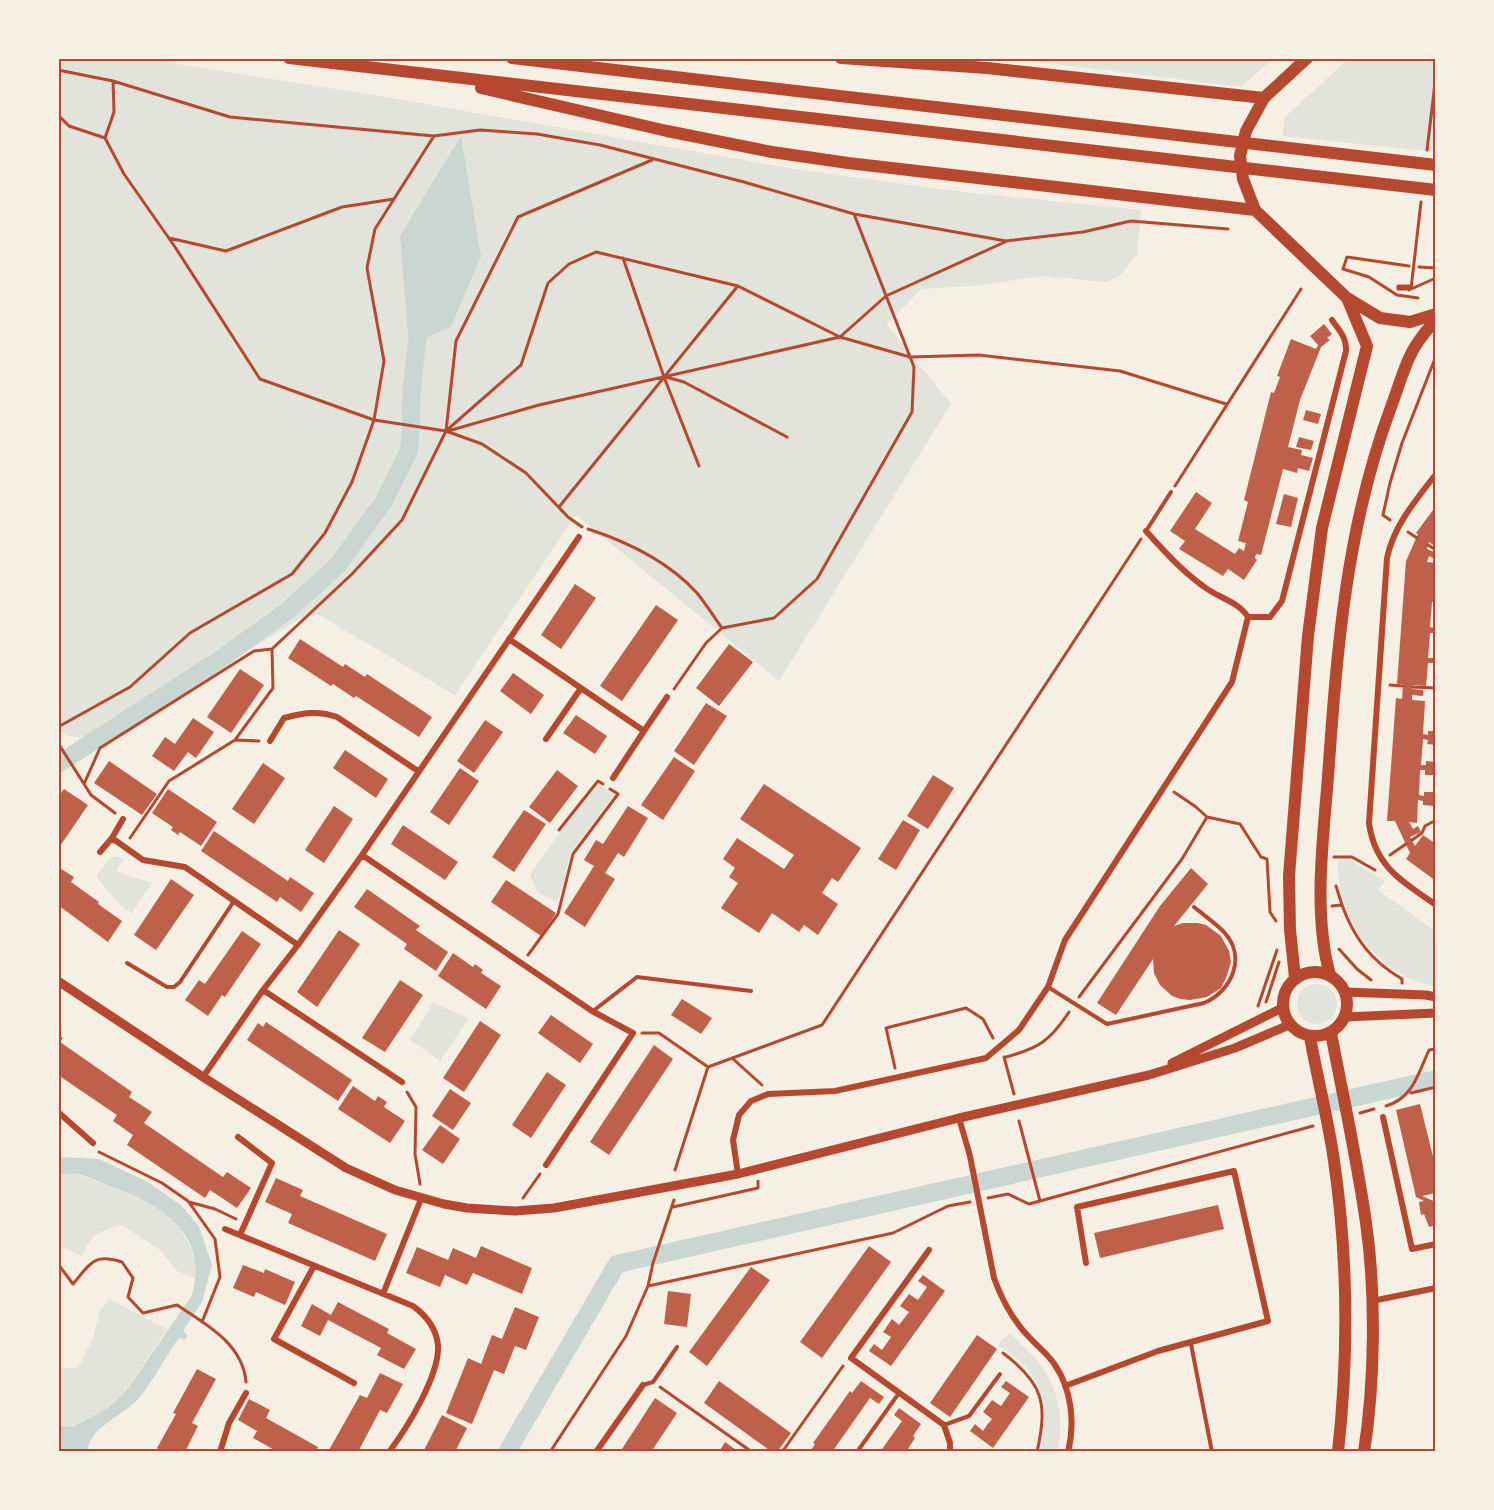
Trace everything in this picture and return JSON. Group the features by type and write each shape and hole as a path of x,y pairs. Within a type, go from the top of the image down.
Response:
{"main road":[{"path":"289,58 1436,190"},
{"path":"512,58 1436,165"},
{"path":"841,58 987,68 1264,98"},
{"path":"1306,58 1264,98 1246,131 1240,156 1243,179 1255,210 1347,298 1380,318 1410,322 1436,314"},
{"path":"428,75 655,129 772,152 848,163 1255,210"},
{"path":"1295,978 1289,876 1308,636 1322,528 1367,346 1347,298"},
{"path":"1330,975 1324,957 1321,896 1325,816 1338,643 1353,537 1380,436 1412,352 1436,319"},
{"path":"1313,972 1330,975 1339,982 1348,1003 1345,1017 1331,1033 1320,1037 1310,1037 1299,1033 1289,1025 1282,1008 1286,990 1295,978 1313,972"},
{"path":"1331,1033 1366,1224 1372,1301 1370,1386 1364,1452"},
{"path":"1310,1037 1333,1154 1345,1269 1347,1329 1344,1396 1338,1452"}],"street":[{"path":"1248,617 1270,617 1282,601 1346,351 1342,333 1332,320"},
{"path":"1436,474 1398,525 1391,542 1371,765 1369,823 1370,837 1382,861 1398,878 1436,905"},
{"path":"738,1174 733,1140 739,1115 751,1101 768,1094 835,1091 986,1058 1019,1030 1048,987 1065,940 1232,682 1248,617 1242,607 1205,588 1190,576 1146,531"},
{"path":"203,1077 263,990 362,855 579,537"},
{"path":"509,639 644,731"},
{"path":"546,738 580,688"},
{"path":"613,778 667,698"},
{"path":"270,741 284,718 302,713 325,712 337,717 418,771"},
{"path":"100,852 123,819"},
{"path":"111,838 143,860 185,867 298,945"},
{"path":"362,855 592,1011 633,1033 546,1165"},
{"path":"58,981 346,1168 379,1184 467,1208 515,1211 555,1208 738,1174 960,1118 1149,1075 1234,1048 1289,1025"},
{"path":"263,990 402,1082"},
{"path":"1345,992 1399,992 1436,998"},
{"path":"1149,1075 1282,1008"},
{"path":"1345,1017 1436,1012"},
{"path":"58,1112 93,1146"},
{"path":"1383,1117 1412,1249 1436,1244"},
{"path":"960,1118 982,1210 994,1278 1000,1294 1011,1314 1055,1366 1065,1386 1072,1423 1068,1452"},
{"path":"238,1137 272,1163 240,1235"},
{"path":"1065,1386 1158,1351 1191,1344 1268,1321 1234,1171 1077,1207 1086,1263"},
{"path":"383,1294 421,1194"},
{"path":"225,1229 413,1306 432,1326 438,1343 436,1361 408,1425 389,1452"},
{"path":"929,1250 851,1358 944,1425 950,1443 950,1452"},
{"path":"314,1266 274,1339 354,1383"},
{"path":"1372,1301 1436,1288"},
{"path":"596,1452 642,1385"},
{"path":"222,1451 229,1423 246,1393"}],"lane":[{"path":"1146,531 1171,492"},
{"path":"127,963 167,987 174,987 180,982 234,901"},
{"path":"1048,987 1107,1024 1204,1003 1216,998 1224,991 1233,972 1234,951 1224,933 1194,907"},
{"path":"592,1011 637,977 751,992"},
{"path":"1191,1344 1212,1452"},
{"path":"642,1385 653,1382 678,1347"},
{"path":"944,1425 969,1416 1000,1374"},
{"path":"857,1452 899,1393"}],"path":[{"path":"58,70 113,81 230,117 434,136 480,130 537,134 600,145 854,214 1006,241"},
{"path":"105,138 114,112 113,81"},
{"path":"58,115 69,126 105,138 124,174 260,379 374,420 446,431 482,444 526,473 568,517 585,528 621,540 657,560 697,594 722,628"},
{"path":"58,727 130,687 190,633 292,574 325,533 352,482 374,420 384,361 367,268 375,229 434,136"},
{"path":"84,784 100,748 254,651 272,649 352,574 402,520 446,431 456,341 518,217 653,159"},
{"path":"168,238 226,251 342,207 394,199"},
{"path":"667,698 706,643 722,628 774,618 817,579 912,412 914,367 854,214"},
{"path":"446,431 539,405 840,337 886,296 1006,241 1083,231 1131,221 1228,229"},
{"path":"446,431 521,365 548,283 569,264 596,252 738,286 840,337 910,357 979,355 1120,372 1226,404"},
{"path":"1408,266 1347,257 1343,268 1369,277 1395,290 1397,295 1418,298"},
{"path":"623,258 664,377 699,466"},
{"path":"1419,267 1436,268"},
{"path":"1410,290 1436,278"},
{"path":"559,507 738,286"},
{"path":"1171,492 1301,289"},
{"path":"1398,525 1383,516 1390,483 1402,444 1436,356"},
{"path":"664,377 684,382 787,437"},
{"path":"708,1067 822,1025 1146,531"},
{"path":"1428,545 1436,550"},
{"path":"124,846 170,781 235,740 273,688 272,649"},
{"path":"1413,687 1436,688"},
{"path":"235,740 270,741"},
{"path":"58,743 91,795 137,828"},
{"path":"523,963 558,914 573,854 618,794 598,781 559,830"},
{"path":"1165,786 1196,807 1207,818 1240,824 1261,857 1267,859 1270,912 1276,921 1278,931"},
{"path":"1005,1057 1029,1051 1046,1042 1057,1030 1182,859 1207,818"},
{"path":"1412,840 1422,833 1425,826 1436,820"},
{"path":"1382,861 1406,844"},
{"path":"1343,857 1352,858 1376,871"},
{"path":"1323,934 1335,943 1366,977 1399,992 1402,979 1379,963 1360,943 1350,927 1342,905"},
{"path":"1258,1020 1266,1003 1282,948 1291,940"},
{"path":"1253,1009 1259,1006 1278,947"},
{"path":"898,1078 886,1028 966,1008 983,1019 1005,1057 1014,1095"},
{"path":"645,1033 659,1033 708,1067"},
{"path":"1355,1115 1396,1103 1410,1092 1429,1050 1436,1049"},
{"path":"732,1058 762,1085 768,1094"},
{"path":"675,1170 708,1067"},
{"path":"402,1082 416,1107 415,1154 421,1194"},
{"path":"1410,1092 1436,1087"},
{"path":"1019,1121 1040,1201"},
{"path":"648,1286 893,1233 948,1206 1008,1194 1029,1204 1321,1124"},
{"path":"93,1146 162,1183 188,1201 215,1209 236,1219"},
{"path":"515,1211 546,1165"},
{"path":"673,1207 758,1188 757,1169"},
{"path":"550,1452 626,1336 648,1286 653,1263 674,1200"},
{"path":"188,1201 215,1239 220,1277 202,1322"},
{"path":"58,1264 73,1284 90,1264 98,1259 106,1257 122,1262 133,1278 128,1297 143,1313 177,1305 225,1337 245,1370 246,1393"},
{"path":"1003,1353 1023,1368 1042,1404 1042,1423 1036,1452"},
{"path":"782,1452 841,1368 851,1358"},
{"path":"653,1382 752,1452"}],"shaded area":[{"path":"1273,58 1240,87 1016,59"},
{"path":"58,59 146,59 386,97 788,168 946,190 1141,210 1137,254 1122,274 1106,282 1042,276 973,286 921,289 887,325 951,404 779,681 576,515 455,695 312,611 103,741 68,736 58,730"},
{"path":"1348,59 1435,59 1435,152 1283,136 1284,118"},
{"path":"461,136 481,256 451,327 409,345 400,236"},
{"path":"598,784 614,795 571,852 558,903 537,892 530,875 562,829"},
{"path":"115,856 124,859 117,870 152,883 132,913 121,906 96,877 108,860"},
{"path":"1338,861 1351,861 1385,881 1378,890 1435,931 1435,986 1414,980 1396,971 1364,942 1344,903 1339,882"},
{"path":"1317,984 1331,990 1337,1004 1331,1018 1317,1024 1303,1018 1297,1004 1303,990"},
{"path":"433,1003 469,1018 440,1061 410,1040"},
{"path":"59,1157 99,1159 146,1181 181,1205 199,1226 212,1265 202,1302 183,1331 188,1335 185,1340 179,1338 140,1397 93,1436 88,1451 59,1451 59,1426 73,1427 108,1408 127,1390 192,1295 195,1273 194,1254 177,1224 164,1213 130,1194 86,1176 59,1175"},
{"path":"76,1174 157,1207 178,1224 194,1254 196,1279 177,1271 160,1250 122,1225 98,1234 89,1242 82,1256 60,1246 59,1175"},
{"path":"109,1299 167,1329 127,1390 108,1408 73,1427 59,1426 59,1368 78,1368 94,1336 100,1310"},
{"path":"1010,1333 1036,1359 1056,1394 1060,1417 1057,1451 1040,1451 1044,1429 1043,1406 1032,1374 1018,1359 997,1345"}],"building":[{"path":"1324,324 1332,334 1327,338 1330,340 1321,347 1300,400 1288,447 1302,450 1301,455 1313,458 1309,471 1298,468 1297,473 1283,469 1261,555 1256,554 1257,560 1244,580 1228,569 1223,576 1179,549 1185,541 1170,531 1196,492 1212,503 1195,529 1235,554 1239,548 1244,551 1246,543 1238,541 1248,502 1244,500 1271,392 1274,393 1280,377 1277,376 1291,339 1316,349 1318,345 1310,336"},
{"path":"1306,410 1321,414 1318,424 1303,420"},
{"path":"1299,437 1314,441 1311,450 1296,447"},
{"path":"1284,494 1298,498 1291,527 1276,524"},
{"path":"1436,506 1436,547 1429,542 1427,549 1436,553 1436,557 1435,559 1429,556 1427,562 1435,563 1433,597 1436,597 1436,602 1432,602 1430,627 1436,628 1436,633 1430,633 1428,658 1433,658 1436,651 1436,668 1433,667 1433,663 1428,663 1426,686 1413,685 1412,689 1423,690 1423,696 1412,695 1412,700 1425,701 1423,734 1428,735 1428,731 1436,731 1436,745 1427,744 1428,740 1423,739 1421,765 1426,765 1426,761 1436,762 1436,775 1425,775 1425,770 1420,770 1419,795 1424,796 1424,792 1435,792 1434,806 1423,805 1423,801 1418,800 1417,823 1409,822 1413,829 1418,826 1421,832 1410,837 1415,846 1423,835 1436,844 1436,881 1406,859 1410,853 1395,821 1387,821 1396,698 1402,699 1403,684 1397,684 1406,561 1418,534 1416,533"},
{"path":"575,584 596,598 561,649 541,635"},
{"path":"656,605 678,620 622,701 600,686"},
{"path":"300,639 343,667 345,664 365,677 367,674 432,717 419,737 356,696 354,698 333,684 331,686 288,658"},
{"path":"729,644 753,662 719,706 696,688"},
{"path":"240,669 264,685 231,733 207,717"},
{"path":"513,673 544,695 531,714 500,691"},
{"path":"706,703 727,716 694,765 674,751"},
{"path":"576,715 607,736 595,754 563,733"},
{"path":"193,718 214,732 196,758 188,752 174,771 152,756 165,737 175,744"},
{"path":"485,720 503,732 474,773 457,761"},
{"path":"345,750 388,779 376,798 333,768"},
{"path":"674,757 695,771 663,820 641,805"},
{"path":"109,761 157,794 142,815 94,783"},
{"path":"263,763 285,778 254,824 232,809"},
{"path":"460,768 479,781 449,825 430,812"},
{"path":"557,770 578,786 550,823 529,807"},
{"path":"933,775 954,788 928,829 907,816"},
{"path":"764,784 861,848 838,882 832,878 822,893 838,904 818,935 804,925 799,932 772,913 759,933 721,908 738,883 729,877 735,868 723,859 737,838 784,869 794,855 740,819"},
{"path":"64,789 88,805 58,849 58,797"},
{"path":"168,789 217,822 201,846 180,832 178,835 171,830 173,827 152,813"},
{"path":"334,806 353,819 324,863 305,850"},
{"path":"628,806 648,818 624,857 618,853 605,873 615,879 585,927 564,913 594,866 584,860 596,840 603,844"},
{"path":"524,810 546,824 514,872 492,857"},
{"path":"903,820 920,830 896,870 878,859"},
{"path":"403,825 458,862 445,880 391,844"},
{"path":"214,831 288,881 290,877 314,893 301,912 280,897 277,902 201,851"},
{"path":"58,867 74,877 71,882 122,921 108,942 58,905"},
{"path":"1191,868 1208,884 1174,926 1183,923 1198,923 1206,925 1221,936 1229,951 1231,962 1221,988 1207,997 1190,1000 1172,996 1160,985 1154,973 1153,959 1116,1015 1097,1003 1160,906"},
{"path":"171,879 194,895 156,950 134,935"},
{"path":"506,880 556,913 541,936 491,902"},
{"path":"367,889 420,926 416,930 448,952 436,971 404,949 407,944 354,907"},
{"path":"339,930 360,944 317,1007 297,992"},
{"path":"242,931 261,944 225,997 222,995 208,1016 185,1000 199,980 205,984"},
{"path":"453,953 473,967 475,964 483,970 481,973 501,986 486,1009 438,976"},
{"path":"400,980 423,995 385,1052 362,1038"},
{"path":"682,999 712,1018 701,1034 671,1015"},
{"path":"551,1015 593,1044 580,1063 538,1033"},
{"path":"480,1021 501,1035 464,1092 443,1078"},
{"path":"266,1022 352,1080 338,1101 247,1040 258,1023 263,1027"},
{"path":"58,1035 63,1038 60,1042 132,1092 129,1097 152,1112 144,1123 223,1177 227,1172 251,1188 237,1208 210,1190 205,1198 127,1145 133,1135 113,1121 117,1115 58,1075"},
{"path":"654,1045 673,1059 609,1155 590,1142"},
{"path":"547,1072 566,1085 531,1138 512,1125"},
{"path":"353,1086 375,1101 378,1096 387,1102 384,1107 405,1121 390,1143 338,1109"},
{"path":"450,1089 471,1103 453,1130 432,1116"},
{"path":"1420,1104 1436,1169 1436,1193 1422,1196 1436,1202 1436,1225 1429,1227 1424,1214 1421,1215 1419,1202 1424,1201 1416,1197 1396,1110"},
{"path":"440,1125 460,1139 443,1164 422,1150"},
{"path":"276,1178 303,1190 300,1196 387,1234 375,1261 288,1223 292,1214 265,1202"},
{"path":"1218,1205 1224,1229 1100,1258 1094,1233"},
{"path":"481,1246 532,1268 522,1294 473,1273 467,1285 445,1275 440,1287 406,1273 417,1247 448,1260 453,1248 476,1258"},
{"path":"869,1246 891,1262 822,1358 800,1342"},
{"path":"243,1265 264,1273 265,1269 295,1282 285,1305 256,1292 254,1297 233,1288"},
{"path":"751,1267 770,1280 707,1366 689,1352"},
{"path":"923,1275 945,1291 891,1366 869,1351 874,1344 882,1350 891,1337 883,1332 892,1319 899,1325 909,1312 900,1306 909,1294 918,1300 927,1287 918,1281"},
{"path":"668,1291 691,1294 687,1327 664,1324"},
{"path":"338,1302 389,1329 387,1333 416,1349 404,1369 377,1355 381,1348 328,1320 320,1336 301,1326 312,1304 331,1315"},
{"path":"515,1307 539,1317 526,1350 515,1346 504,1374 494,1370 472,1424 446,1413 468,1358 481,1364 492,1335 502,1339"},
{"path":"977,1335 997,1349 950,1417 930,1403"},
{"path":"197,1369 216,1379 192,1423 198,1426 185,1452 163,1452 157,1448"},
{"path":"380,1373 403,1384 387,1413 380,1410 358,1452 332,1452 329,1450 360,1395 367,1398"},
{"path":"719,1381 791,1433 777,1452 772,1452 704,1403"},
{"path":"861,1381 884,1397 879,1404 870,1398 832,1452 810,1452 815,1444 813,1443 850,1391 852,1393"},
{"path":"1006,1381 1029,1397 993,1448 970,1431 975,1424 983,1431 992,1419 983,1412 992,1400 1001,1406 1010,1393 1001,1387"},
{"path":"655,1398 677,1413 651,1452 620,1452"},
{"path":"249,1399 270,1410 266,1418 318,1447 316,1452 278,1452 253,1438 257,1431 238,1420"},
{"path":"899,1408 921,1424 913,1436 915,1438 906,1452 880,1452 902,1421 894,1415"},
{"path":"442,1415 467,1428 455,1452 423,1452"},
{"path":"725,1442 739,1452 719,1452"}],"waterway":[{"path":"58,764 222,658 287,611 337,566 384,501 407,455 410,444 412,384 420,319"},
{"path":"507,1452 617,1264 1436,1079"}]}
